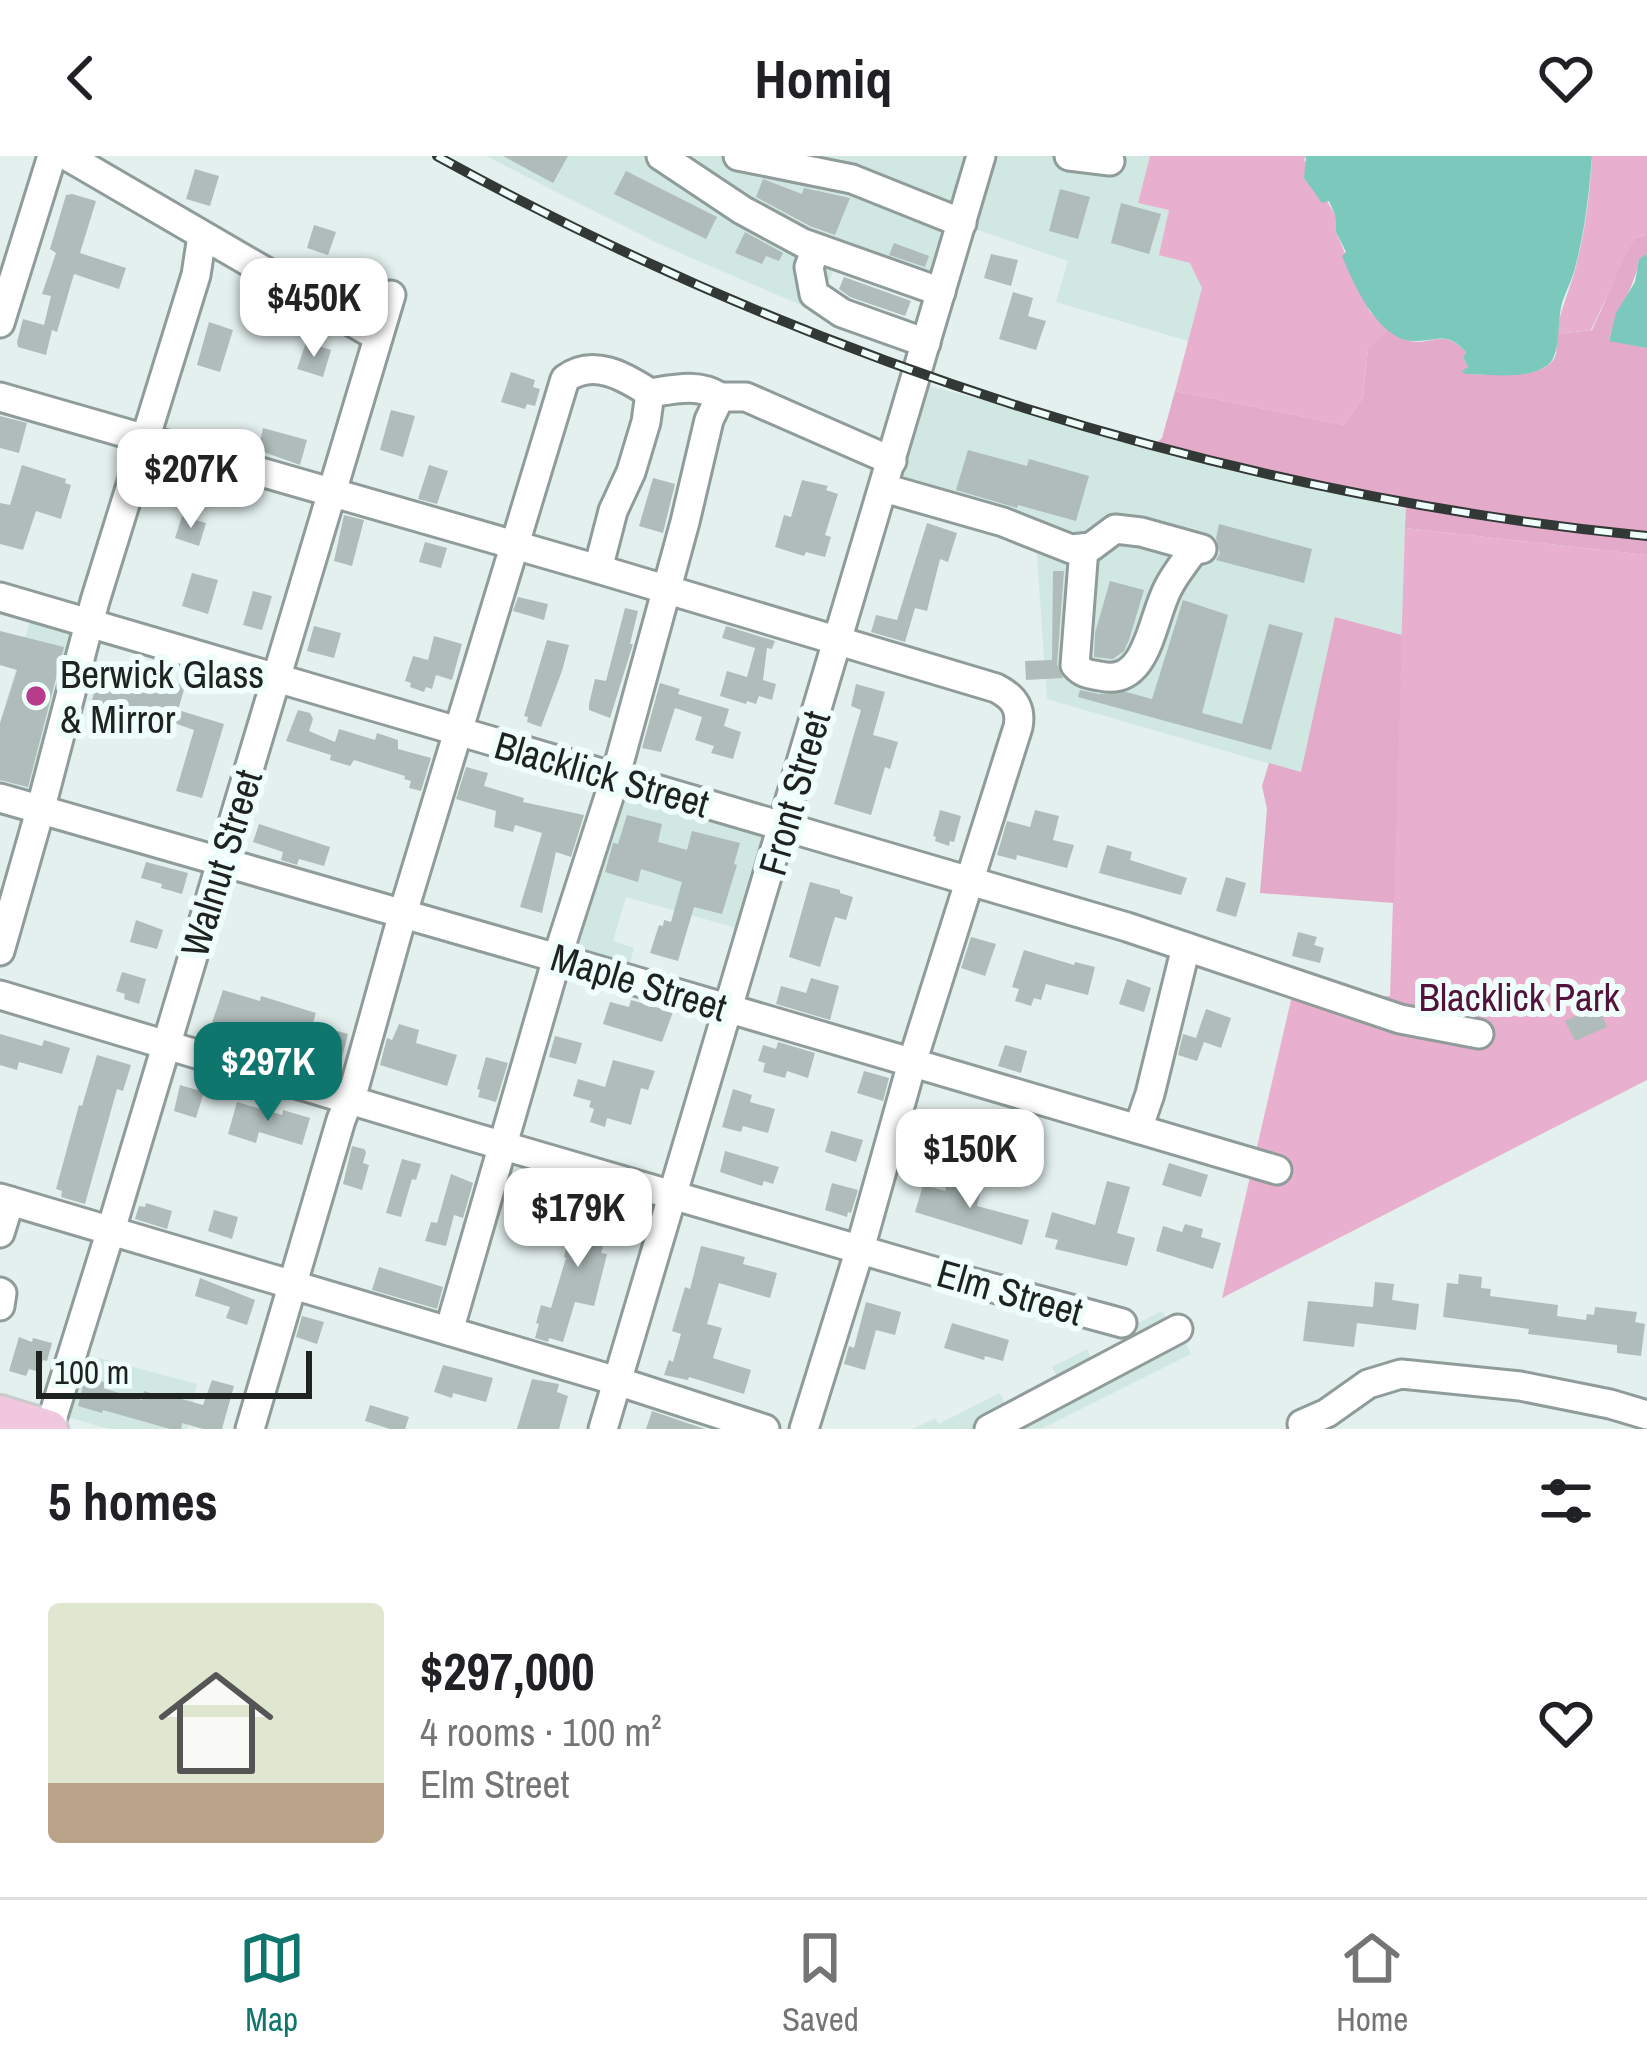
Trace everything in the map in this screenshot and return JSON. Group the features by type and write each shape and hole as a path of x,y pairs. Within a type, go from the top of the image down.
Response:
{"main road":[{"path":"0,1414 49,1429"}],"street":[{"path":"0,323 52,156"},
{"path":"67,156 377,337"},
{"path":"738,156 852,178 962,223"},
{"name":"Front Street","path":"603,1429 982,156"},
{"path":"1069,156 1110,161"},
{"path":"671,158 742,210 816,248 941,292"},
{"path":"0,951 95,601 196,275 202,236"},
{"path":"816,248 809,268 814,294 842,313 926,343"},
{"name":"Walnut Street","path":"49,1429 391,296"},
{"path":"250,1429 565,379 577,370 599,368 650,393 707,388 720,397 746,397 888,475 1071,549 1091,547 1115,530 1198,548 1168,588 1136,668 1114,680 1081,672 1075,665 1084,548"},
{"path":"598,569 613,511 632,472 650,393"},
{"path":"0,397 598,569 996,688 1012,698 1019,713 1018,727 804,1429"},
{"path":"448,1331 614,778 709,421 720,397"},
{"name":"Blacklick Street","path":"0,597 1186,947 1400,1019 1479,1034"},
{"name":"Maple Street","path":"0,798 1276,1170"},
{"path":"1138,1129 1186,947"},
{"name":"Elm Street","path":"0,995 1115,1322 1122,1359"},
{"path":"0,1233 5,1199 765,1429"},
{"path":"0,1292 0,1306"},
{"path":"989,1429 1178,1329"},
{"path":"1301,1424 1328,1413 1368,1384 1401,1373 1520,1385 1647,1415"}],"shaded area":[{"path":"486,156 973,156 930,296 837,261 817,312 657,243"},
{"path":"993,156 1150,156 1138,203 1169,210 1202,288 1188,341 1056,302 1068,261 969,227"},
{"path":"1306,156 1592,156 1581,240 1562,303 1557,346 1548,365 1519,375 1465,374 1466,352 1453,341 1413,341 1389,331 1368,308 1353,281 1329,201 1322,203 1304,178"},
{"path":"1647,235 1647,254 1639,260 1609,340 1647,348 1647,555 1405,528 1406,508 1156,444 1162,438 1175,391 1344,425 1363,398 1368,348 1388,329 1406,340 1443,339 1457,344 1466,352 1465,374 1516,375 1541,369 1556,354 1556,334 1592,330 1635,238"},
{"path":"1647,254 1647,348 1609,341 1616,313 1635,282 1639,259"},
{"path":"902,379 1406,509 1402,635 1335,617 1301,773 1047,699 1036,542 868,493"},
{"path":"1335,617 1402,635 1394,903 1260,893 1267,809 1262,786 1269,763 1301,772"},
{"name":"Berwick Glass & Mirror","path":"30,621 83,635 36,804 0,793 0,723"},
{"path":"616,761 776,808 740,929 626,897 613,941 634,948 624,984 551,965"},
{"path":"1162,1311 1168,1323 1186,1319 1194,1334 1185,1341 1191,1354 1041,1429 913,1429 935,1418 939,1424 1000,1393 1006,1406 1058,1378 1052,1367 1087,1349 1092,1361 1140,1338 1134,1325"},
{"path":"81,1353 197,1384 187,1429 109,1429 68,1417"}],"green space":[{"path":"1150,156 1306,156 1335,215 1336,232 1370,312 1388,329 1368,348 1363,398 1344,425 1175,391 1202,288 1190,263 1159,255 1169,210 1138,203"},
{"path":"1592,156 1647,156 1647,235 1635,238 1591,330 1556,334 1582,242"},
{"name":"Blacklick Park","path":"1405,528 1647,555 1647,1080 1222,1298 1291,1000 1390,996"}],"building":[{"path":"503,156 568,156 553,183"},
{"path":"195,169 219,176 210,206 186,199"},
{"path":"626,171 717,217 706,239 614,194"},
{"path":"763,179 802,194 804,188 850,198 835,235 756,197"},
{"path":"1060,189 1090,197 1078,239 1049,231"},
{"path":"66,195 96,201 80,253 126,268 119,289 74,274 46,355 18,347 17,342 23,319 44,325 51,296 42,294 56,253 50,249"},
{"path":"1121,203 1161,214 1149,254 1111,243"},
{"path":"314,225 336,232 328,255 307,248"},
{"path":"745,232 783,253 779,261 766,256 762,264 735,253"},
{"path":"894,243 929,256 925,267 889,255"},
{"path":"991,254 1018,260 1011,286 984,278"},
{"path":"844,277 911,301 905,316 850,297 839,289"},
{"path":"1013,292 1033,298 1028,316 1046,321 1036,350 999,339"},
{"path":"209,322 233,330 220,372 197,365"},
{"path":"306,342 331,350 323,377 297,369"},
{"path":"511,372 535,380 533,387 540,389 535,406 527,404 525,409 501,402"},
{"path":"391,410 415,416 403,457 380,450"},
{"path":"0,416 27,423 19,453 0,448"},
{"path":"263,428 307,440 300,465 258,450"},
{"path":"968,450 1027,466 1029,459 1089,476 1076,521 956,490"},
{"path":"22,465 66,479 71,485 61,519 36,511 23,550 0,544 0,503 10,505"},
{"path":"429,465 448,471 437,504 418,499"},
{"path":"653,478 675,484 663,533 639,526"},
{"path":"802,480 828,486 826,490 838,494 825,535 831,537 825,557 775,547 784,515 791,517"},
{"path":"344,515 364,520 352,566 334,561"},
{"path":"182,516 206,523 199,546 175,538"},
{"path":"927,523 957,533 948,562 940,559 927,611 915,608 905,642 871,632 876,615 897,620"},
{"path":"1219,524 1312,549 1304,583 1216,560"},
{"path":"425,542 447,548 441,568 419,562"},
{"path":"1053,571 1064,571 1057,664 1063,678 1026,680 1025,661 1052,660"},
{"path":"192,573 218,580 208,614 182,606"},
{"path":"1110,581 1144,590 1129,640 1113,659 1094,657 1095,633"},
{"path":"253,591 272,596 262,630 243,625"},
{"path":"518,597 548,604 544,620 513,611"},
{"path":"1183,600 1228,615 1202,713 1242,724 1269,624 1303,633 1271,750 1078,697 1080,690 1126,692 1152,699"},
{"path":"625,608 638,611 610,718 589,710 589,704 595,679 606,681"},
{"path":"314,626 341,633 334,658 307,651"},
{"path":"726,626 775,641 772,649 767,648 763,680 776,684 772,700 759,696 756,704 746,704 720,696 727,671 747,677 755,648 722,638"},
{"name":"Berwick Glass & Mirror","path":"0,631 64,647 28,787 0,780 0,723 17,670 0,665"},
{"path":"434,636 462,644 452,680 436,675 432,689 426,687 424,692 405,681 413,656 428,660"},
{"path":"547,640 569,645 541,727 524,716"},
{"path":"104,661 185,686 178,710 224,724 202,798 176,791 194,730 111,701 108,712 90,706"},
{"path":"660,683 680,689 678,694 729,709 724,726 741,732 733,759 711,753 714,746 695,740 702,717 675,708 661,752 642,748"},
{"path":"856,684 885,692 873,735 898,742 871,815 834,804 861,710 851,706"},
{"path":"298,710 310,713 309,731 335,742 339,729 375,740 377,733 398,740 398,749 431,758 421,791 409,788 411,781 405,776 354,760 350,766 286,741"},
{"path":"466,767 488,773 484,786 524,798 523,802 584,815 571,857 556,852 542,913 520,907 542,833 515,825 513,832 494,827 496,811 456,799"},
{"path":"940,810 961,816 949,846 933,836"},
{"path":"1035,810 1059,816 1053,840 1074,845 1067,868 1017,855 1016,860 997,855 1007,821 1030,827"},
{"path":"627,815 662,824 658,842 687,850 692,831 740,843 722,914 694,907 678,961 650,953 659,925 664,920 671,922 682,882 641,869 638,882 605,872"},
{"path":"259,824 330,847 324,866 281,860 283,852 253,842"},
{"path":"1107,845 1132,852 1130,860 1187,878 1181,895 1099,873"},
{"path":"146,862 188,873 182,894 141,878"},
{"path":"1226,877 1246,883 1236,917 1216,911"},
{"path":"810,882 853,897 846,920 835,917 820,967 789,957"},
{"path":"136,920 163,930 157,949 130,942"},
{"path":"1298,932 1317,937 1314,945 1324,948 1320,963 1292,956"},
{"path":"971,937 996,944 985,976 961,968"},
{"path":"1024,950 1095,967 1088,995 1046,984 1041,1000 1034,998 1031,1006 1015,1001 1019,989 1012,987"},
{"path":"122,972 146,979 139,1004 116,991"},
{"path":"811,978 839,986 830,1020 776,1004 781,986 806,993"},
{"path":"1127,979 1151,988 1144,1012 1119,1004"},
{"path":"223,990 316,1013 309,1036 299,1033 295,1048 212,1023"},
{"path":"631,1000 673,1012 662,1042 603,1024 610,1002 629,1007"},
{"path":"1598,1006 1607,1027 1575,1041 1565,1021"},
{"path":"1206,1009 1231,1018 1221,1048 1204,1042 1197,1061 1178,1055 1183,1034 1196,1038"},
{"path":"399,1024 419,1030 416,1043 457,1055 447,1086 380,1065 387,1038 392,1040"},
{"path":"330,1029 348,1034 342,1057 323,1052"},
{"path":"0,1034 70,1048 62,1074 19,1062 17,1070 0,1065"},
{"path":"555,1036 582,1043 576,1064 549,1057"},
{"path":"778,1042 815,1053 808,1078 787,1071 785,1078 763,1072 765,1063 758,1061 763,1045 776,1049"},
{"path":"1005,1045 1027,1051 1021,1073 998,1066"},
{"path":"97,1055 131,1065 123,1091 117,1089 85,1204 61,1197 62,1191 56,1189"},
{"path":"486,1057 508,1063 496,1102 478,1097"},
{"path":"613,1060 655,1071 648,1090 641,1088 631,1125 607,1118 605,1127 590,1122 591,1101 573,1096 578,1079 605,1087"},
{"path":"864,1071 889,1078 883,1101 857,1093"},
{"path":"180,1085 204,1092 196,1118 174,1111"},
{"path":"733,1089 752,1095 750,1102 775,1109 768,1133 743,1126 741,1132 722,1127"},
{"path":"237,1102 310,1118 302,1145 259,1132 256,1143 228,1134"},
{"path":"831,1131 863,1140 856,1162 825,1152"},
{"path":"352,1146 364,1149 363,1163 369,1165 362,1190 343,1184"},
{"path":"725,1151 779,1167 773,1184 764,1181 762,1186 720,1172"},
{"path":"402,1159 421,1164 401,1217 386,1213"},
{"path":"1169,1163 1208,1175 1201,1197 1162,1185"},
{"path":"451,1174 473,1183 463,1218 454,1215 446,1246 425,1241 431,1222 437,1223"},
{"path":"949,1176 982,1186 977,1206 1029,1220 1022,1245 915,1212 923,1185 945,1191"},
{"path":"1107,1181 1130,1187 1117,1233 1135,1238 1127,1266 1055,1249 1058,1240 1045,1237 1052,1212 1095,1225"},
{"path":"832,1183 858,1190 847,1217 825,1210"},
{"path":"514,1187 547,1196 541,1218 508,1208"},
{"path":"577,1200 614,1210 601,1253 607,1254 594,1306 575,1302 563,1342 549,1338 548,1342 535,1338 536,1323 541,1305 551,1308"},
{"path":"146,1203 172,1211 167,1229 135,1219 139,1206"},
{"path":"214,1210 238,1217 232,1239 208,1231"},
{"path":"1185,1224 1203,1229 1201,1237 1221,1243 1213,1269 1156,1251 1163,1226 1182,1232"},
{"path":"701,1246 745,1257 743,1264 777,1273 770,1298 719,1283 707,1324 722,1328 713,1358 751,1370 744,1394 689,1377 664,1375 669,1360 673,1362 681,1334 672,1331"},
{"path":"379,1267 443,1287 437,1309 372,1290"},
{"path":"1459,1274 1482,1277 1481,1288 1491,1289 1490,1296 1558,1305 1557,1316 1586,1320 1587,1314 1594,1315 1595,1307 1637,1312 1635,1322 1645,1324 1641,1356 1617,1353 1617,1345 1443,1317 1447,1283 1458,1284"},
{"path":"200,1278 255,1300 247,1325 226,1318 230,1307 195,1296"},
{"path":"1375,1282 1394,1284 1392,1300 1419,1304 1416,1330 1357,1323 1354,1347 1303,1341 1308,1301 1373,1307"},
{"path":"866,1302 901,1312 895,1335 876,1330 865,1370 844,1364 849,1346 854,1348"},
{"path":"302,1316 324,1322 317,1344 296,1337"},
{"path":"952,1323 1009,1340 1003,1361 944,1348"},
{"path":"19,1337 52,1343 39,1372 29,1369 26,1376 9,1371"},
{"path":"443,1365 493,1378 486,1402 434,1392"},
{"path":"85,1377 142,1400 144,1391 203,1405 212,1380 234,1386 222,1429 182,1423 181,1429 170,1429 78,1406"},
{"path":"532,1379 559,1384 557,1392 568,1396 559,1429 517,1429"},
{"path":"370,1405 409,1417 405,1429 365,1421"},
{"path":"652,1411 705,1429 646,1429"}],"railway":[{"path":"437,156 578,230 723,296 872,356 1023,408 1177,452 1332,488 1489,516 1647,536"}],"place":[{"name":"Berwick Glass & Mirror","path":"36,696"}]}
